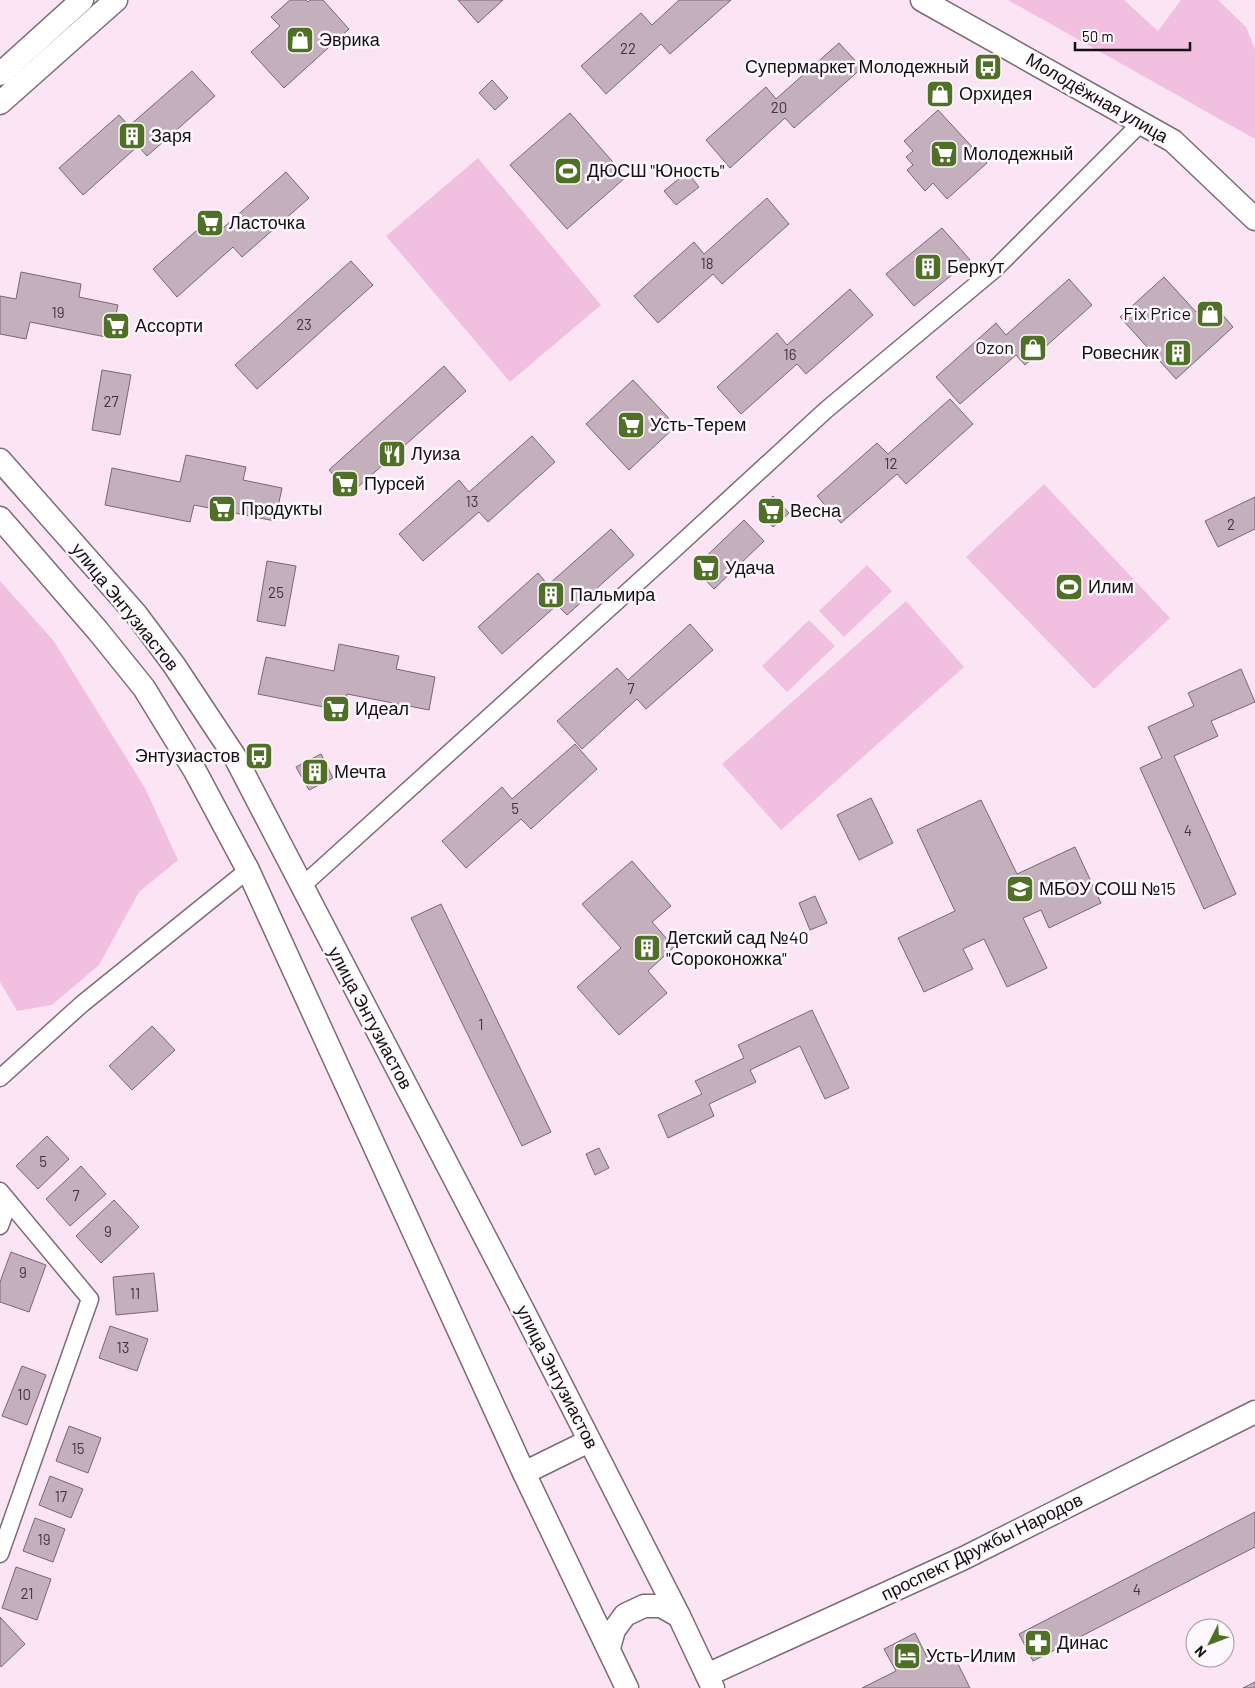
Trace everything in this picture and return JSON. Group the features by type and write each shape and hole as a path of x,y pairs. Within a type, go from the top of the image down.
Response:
{"street":[{"path":"0,74 82,0"},
{"path":"0,103 116,0"},
{"name":"Молодёжная улица","path":"922,0 1173,141 1255,218"},
{"path":"302,886 826,410 995,269 1141,123"},
{"name":"улица Энтузиастов","path":"0,460 136,614 174,665 235,757 679,1616 710,1682"},
{"name":"улица Энтузиастов","path":"0,518 98,631 144,688 195,771 248,870 614,1668 627,1688"},
{"path":"0,1078 82,1004 248,870"},
{"path":"0,1226 5,1197"},
{"path":"0,1554 90,1299 5,1197"},
{"name":"проспект Дружбы Народов","path":"710,1682 962,1559 1255,1412"},
{"path":"524,1473 589,1441"},
{"path":"614,1668 614,1630 625,1615 644,1606 661,1606 679,1616"}],"shaded area":[{"path":"1008,0 1124,0 1158,31 1181,0 1218,0 1246,27 1255,49 1255,139"},
{"path":"478,158 601,305 510,382 386,236"},
{"name":"Илим","path":"1044,484 1170,618 1094,689 966,557"},
{"path":"867,565 892,591 844,637 819,611"},
{"path":"0,581 53,640 145,788 178,860 139,892 99,965 52,1005 17,1011 0,982"},
{"path":"906,601 964,667 781,830 722,764"},
{"path":"809,620 835,646 787,692 762,666"}],"building":[{"name":"Эврика","path":"290,0 306,0 308,2 310,0 323,0 349,29 284,88 251,52 280,26 271,17"},
{"path":"458,0 503,0 478,23"},
{"path":"679,0 731,0 670,54 661,44 606,94 581,66 641,13 652,25"},
{"path":"839,43 862,68 794,128 785,118 730,168 706,140 766,87 776,99"},
{"name":"Заря","path":"192,71 215,96 147,156 138,146 83,195 59,168 119,115 129,126"},
{"path":"492,80 508,98 495,110 479,93"},
{"name":"Орхидея","path":"945,82 953,91 935,106 927,97"},
{"name":"Молодежный","path":"938,110 987,163 947,199 933,183 925,191 907,170 913,165 906,157 913,151 904,141"},
{"name":"ДЮСШ \"Юность\"","path":"570,113 626,177 567,229 510,165"},
{"path":"286,172 309,198 242,257 233,247 177,297 153,269 213,216 223,228"},
{"path":"687,172 699,187 676,205 664,191"},
{"path":"767,198 789,224 722,284 713,274 658,323 634,296 694,242 704,254"},
{"name":"Беркут","path":"942,228 970,260 914,306 886,274"},
{"path":"351,261 373,285 257,389 235,365"},
{"path":"21,272 81,284 79,297 118,305 111,338 30,322 26,339 0,334 0,296 16,299"},
{"name":"Ровесник","path":"1164,277 1196,312 1210,300 1233,327 1176,379 1120,317"},
{"path":"1069,279 1092,305 1025,365 1016,355 960,404 936,377 996,323 1006,335"},
{"path":"850,289 873,315 806,374 797,364 741,414 717,387 777,333 787,345"},
{"path":"444,366 466,391 350,494 329,470"},
{"path":"102,370 131,375 120,435 92,430"},
{"name":"Усть-Терем","path":"633,380 676,426 629,470 586,424"},
{"path":"950,399 973,424 906,484 897,474 841,523 817,496 877,443 888,454"},
{"path":"532,436 555,462 488,522 479,512 423,561 399,534 459,480 469,492"},
{"path":"186,455 246,467 243,480 282,488 275,521 194,505 190,522 105,505 112,468 180,482"},
{"path":"773,496 789,513 773,527 758,510"},
{"path":"1255,497 1255,529 1218,547 1205,521"},
{"path":"744,520 764,541 714,589 694,568"},
{"name":"Пальмира","path":"611,529 634,555 567,615 557,605 502,654 478,627 538,573 548,585"},
{"path":"267,561 296,566 285,626 257,621"},
{"path":"690,624 713,650 646,709 637,699 582,749 557,721 617,668 628,680"},
{"path":"339,644 399,656 396,669 435,677 429,710 347,694 344,711 258,694 266,657 334,671"},
{"path":"1241,669 1255,702 1211,721 1218,736 1174,756 1236,894 1204,909 1140,768 1162,758 1148,727 1194,706 1188,693"},
{"path":"575,744 597,769 531,829 521,819 466,868 442,841 502,787 512,799"},
{"name":"Мечта","path":"321,754 333,778 309,790 296,767"},
{"path":"871,798 893,843 859,860 837,815"},
{"name":"МБОУ СОШ №15","path":"981,800 1017,874 1075,847 1101,903 1049,928 1041,910 1023,918 1047,968 1007,987 984,939 963,949 973,969 924,992 898,938 955,911 917,830"},
{"name":"Детский сад №40 \"Сороконожка\"","path":"632,861 671,906 652,922 674,947 648,971 667,993 619,1035 577,987 621,948 582,904"},
{"path":"815,896 827,923 810,930 799,903"},
{"path":"441,904 551,1132 522,1146 411,918"},
{"path":"812,1010 849,1088 825,1099 800,1046 750,1070 756,1082 709,1104 714,1116 668,1138 658,1115 702,1094 695,1081 744,1058 738,1045"},
{"path":"152,1026 175,1050 132,1090 109,1066"},
{"path":"47,1136 69,1159 38,1189 16,1166"},
{"path":"599,1148 609,1168 595,1175 586,1154"},
{"path":"81,1166 106,1194 70,1226 46,1199"},
{"path":"114,1200 139,1227 101,1263 76,1236"},
{"path":"11,1252 46,1265 29,1312 0,1302 0,1282"},
{"path":"154,1273 158,1311 116,1315 113,1277"},
{"path":"110,1326 148,1339 137,1371 99,1358"},
{"path":"22,1366 46,1375 27,1425 2,1416"},
{"path":"69,1426 101,1438 88,1473 56,1461"},
{"path":"50,1476 83,1489 71,1518 39,1505"},
{"path":"1255,1512 1255,1547 1033,1661 1019,1634"},
{"path":"35,1518 65,1529 53,1562 23,1551"},
{"path":"16,1567 51,1579 37,1620 2,1608"},
{"path":"0,1617 25,1644 1,1667 0,1665"},
{"name":"Усть-Илим","path":"915,1633 929,1661 951,1650 970,1688 862,1688 896,1671 884,1649"},
{"path":"1255,1682 1255,1688 1243,1688"}],"place":[{"name":"Эврика","path":"300,40"},
{"name":"Супермаркет Молодежный","path":"988,67"},
{"name":"Орхидея","path":"940,94"},
{"name":"Заря","path":"132,136"},
{"name":"Молодежный","path":"944,154"},
{"name":"ДЮСШ \"Юность\"","path":"568,171"},
{"name":"Ласточка","path":"210,223"},
{"name":"Беркут","path":"928,267"},
{"name":"Fix Price","path":"1210,314"},
{"name":"Ассорти","path":"116,326"},
{"name":"Ozon","path":"1033,348"},
{"name":"Ровесник","path":"1178,353"},
{"name":"Усть-Терем","path":"631,425"},
{"name":"Луиза","path":"392,454"},
{"name":"Пурсей","path":"345,484"},
{"name":"Продукты","path":"222,509"},
{"name":"Весна","path":"771,511"},
{"name":"Удача","path":"706,568"},
{"name":"Илим","path":"1069,587"},
{"name":"Пальмира","path":"551,595"},
{"name":"Идеал","path":"336,709"},
{"name":"Энтузиастов","path":"259,756"},
{"name":"Мечта","path":"315,772"},
{"name":"МБОУ СОШ №15","path":"1020,889"},
{"name":"Детский сад №40 \"Сороконожка\"","path":"647,948"},
{"name":"Динас","path":"1038,1643"},
{"name":"Усть-Илим","path":"907,1656"}]}
